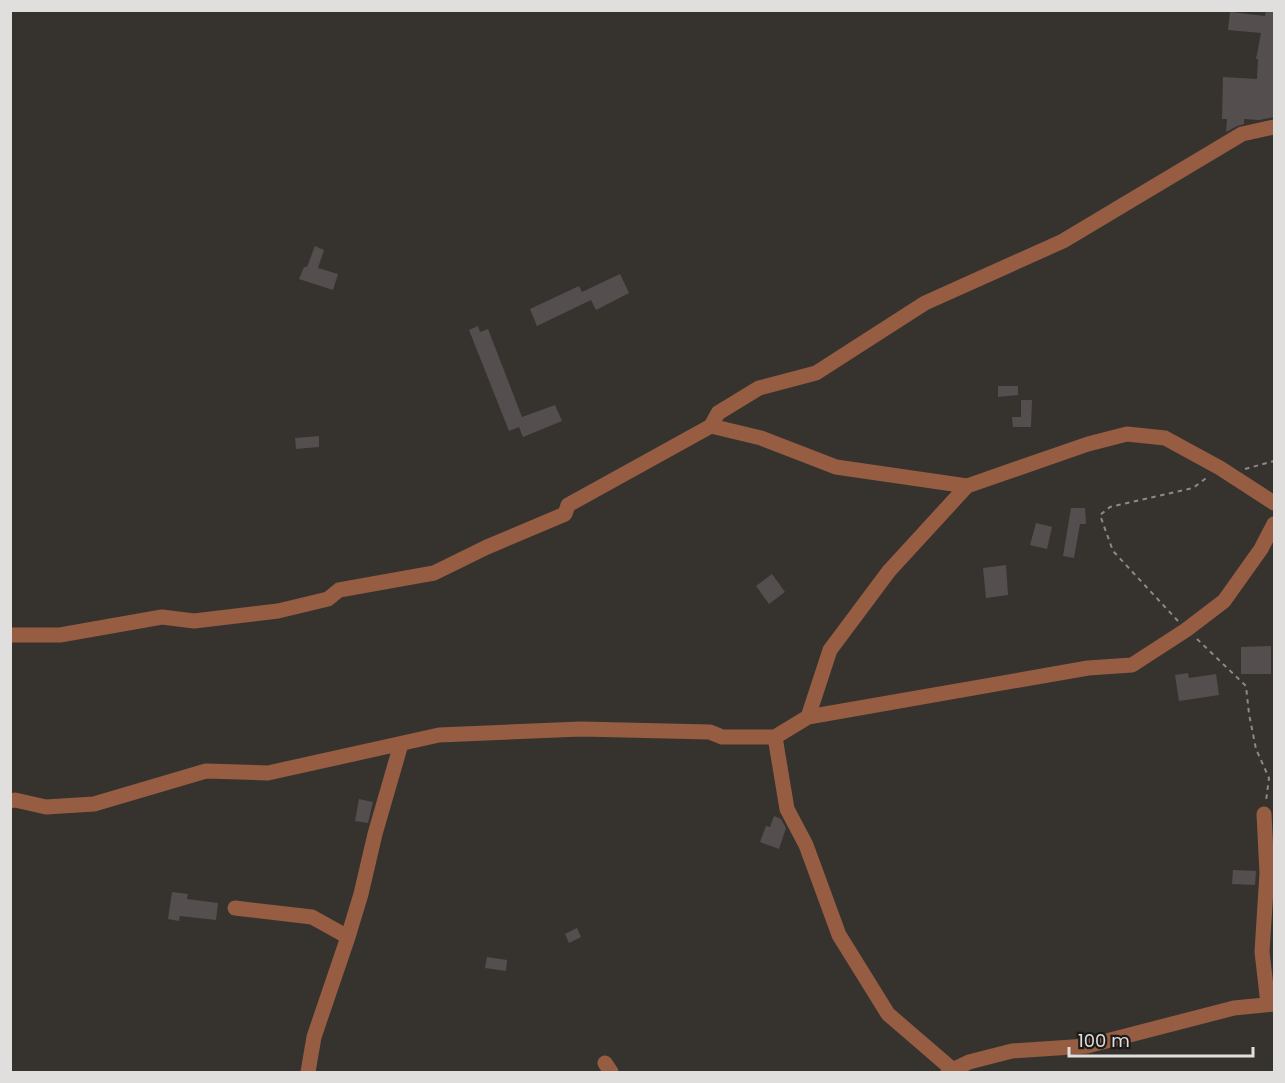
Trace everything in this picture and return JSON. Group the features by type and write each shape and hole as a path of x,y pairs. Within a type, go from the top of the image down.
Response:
{"street":[{"path":"10,635 60,635 162,617 194,621 278,611 328,599 339,590 434,573 565,514 568,505 711,426 718,413 759,388 816,373 925,303 1063,241 1242,134 1275,126"},
{"path":"711,426 761,438 836,467 966,486 1088,444 1127,434 1165,438 1220,468 1275,503"},
{"path":"808,717 830,650 889,571 966,486"},
{"path":"10,801 46,807 94,804 206,771 268,773 440,735 581,729 710,732 722,737 775,737 808,717 1088,668 1132,665 1186,630 1224,600 1261,549 1275,524"},
{"path":"775,737 787,809 806,846 839,935 888,1014 950,1071 969,1062 1012,1051 1087,1046 1234,1008 1271,1004 1262,952 1267,873 1264,814"},
{"path":"308,1072 315,1037 361,894 375,834 401,744"},
{"path":"235,908 312,917 348,936"}],"path":[{"path":"1242,470 1275,461"},
{"path":"1220,468 1193,488 1110,507 1100,515 1113,551 1186,630 1246,686 1256,749 1269,778 1264,814"}],"building":[{"path":"1266,10 1275,12 1274,117 1259,120 1244,119 1244,124 1226,132 1227,119 1222,119 1223,77 1257,79 1258,59 1256,59 1261,33 1228,30 1230,12 1265,16"},
{"path":"315,246 324,250 318,268 338,274 333,290 299,279 304,267 307,267"},
{"path":"620,274 629,293 596,310 591,300 537,326 530,309 579,286 582,292"},
{"path":"478,326 480,332 488,329 522,417 555,405 562,421 523,437 519,427 509,431 469,330"},
{"path":"998,386 1018,386 1018,395 998,397"},
{"path":"1021,400 1032,400 1031,427 1013,427 1012,417 1021,417"},
{"path":"319,436 319,447 296,449 295,438"},
{"path":"1071,508 1085,508 1086,524 1080,524 1074,558 1063,556"},
{"path":"1036,523 1052,527 1047,549 1030,545"},
{"path":"1006,565 1008,595 986,598 983,568"},
{"path":"772,574 785,592 769,604 756,586"},
{"path":"1271,646 1271,674 1241,674 1241,647"},
{"path":"1188,673 1189,678 1216,674 1219,695 1179,701 1175,675"},
{"path":"359,799 373,802 368,823 355,821"},
{"path":"774,816 781,819 786,828 779,849 760,842 766,826 770,827"},
{"path":"1233,870 1256,871 1255,885 1232,884"},
{"path":"172,892 188,894 187,899 218,903 216,920 180,916 179,921 168,919"},
{"path":"577,928 581,937 569,943 565,934"},
{"path":"487,957 507,960 506,971 485,968"}]}
